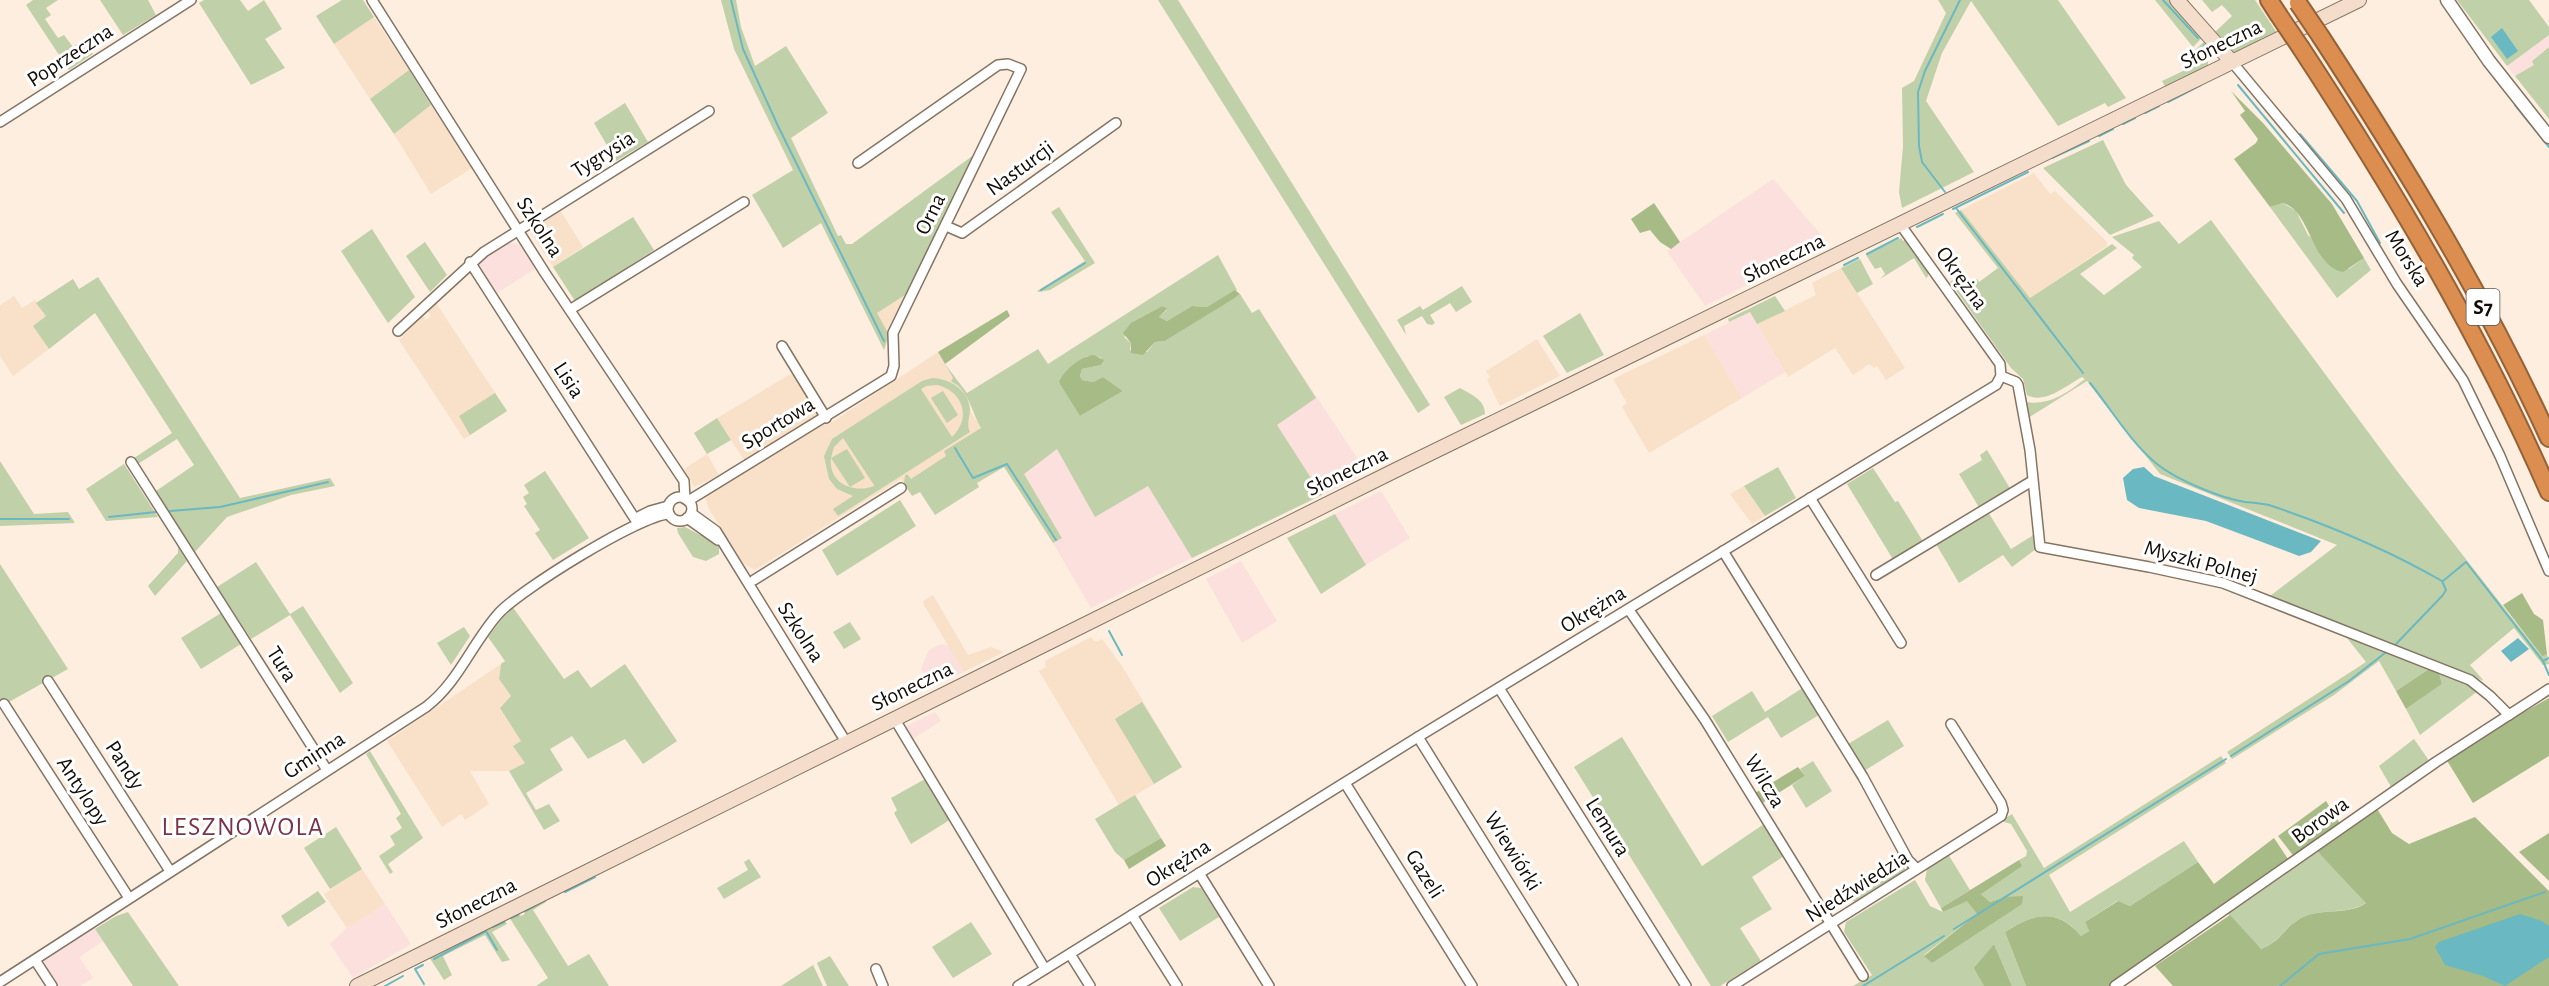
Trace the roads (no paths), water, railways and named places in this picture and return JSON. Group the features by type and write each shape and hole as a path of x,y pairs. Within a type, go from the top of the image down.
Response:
{"highway":[{"name":"S7","path":"2269,0 2393,192 2432,258 2524,437 2549,492"},
{"name":"S7","path":"2297,1 2452,250 2514,362 2549,438"}],"main road":[{"name":"Morska","path":"2177,0 2232,62"},
{"name":"Słoneczna","path":"357,986 894,718 2359,0"}],"street":[{"name":"Poprzeczna","path":"0,122 191,0"},
{"name":"Szkolna","path":"372,0 677,474 689,515 716,531 722,544 840,728 846,742"},
{"path":"2447,0 2489,61 2549,138"},
{"name":"Morska","path":"2232,62 2346,199 2397,284 2463,380 2496,447 2549,571"},
{"name":"Orna","path":"858,163 998,65 1008,63 1021,69 893,333 894,366 889,379"},
{"name":"Tygrysia","path":"398,331 470,262 709,111"},
{"name":"Nasturcji","path":"946,226 962,233 1116,123"},
{"path":"571,309 744,202"},
{"name":"Okrężna","path":"1018,986 1418,737 1992,388 2001,376 2000,364 1900,224"},
{"name":"Lisia","path":"470,262 635,519"},
{"path":"782,346 825,418"},
{"name":"Myszki Polnej","path":"2001,376 2016,382 2018,386 2032,481 2038,545 2042,548 2149,567 2223,584 2470,680 2509,715"},
{"name":"Sportowa","path":"669,510 889,379"},
{"name":"Tura","path":"131,462 327,770"},
{"path":"1876,575 2032,481"},
{"path":"754,580 901,488"},
{"path":"1810,498 1901,644"},
{"path":"669,510 677,520 689,515"},
{"name":"Gminna","path":"621,532 635,519 650,511 669,510"},
{"name":"Gminna","path":"0,982 438,697 492,622 513,600 621,532 669,510"},
{"path":"1723,551 1823,710 1908,860 1916,868"},
{"name":"Wilcza","path":"1629,610 1695,704 1863,976"},
{"name":"Pandy","path":"48,681 170,871"},
{"name":"Lemura","path":"1499,688 1686,986"},
{"name":"Borowa","path":"2115,986 2436,762 2549,688"},
{"name":"Antylopy","path":"4,704 129,898"},
{"path":"894,718 1045,969"},
{"name":"Niedźwiedzia","path":"1732,986 2001,816 2003,810 2001,803 1951,724"},
{"name":"Wiewiórki","path":"1418,737 1573,986"},
{"name":"Gazeli","path":"1345,783 1472,986"},
{"path":"1199,873 1269,986"},
{"path":"1132,915 1177,986"},
{"path":"1070,954 1090,986"},
{"path":"35,960 52,986"},
{"path":"876,969 884,986"}],"water":[{"path":"2502,28 2518,51 2507,59 2491,37"},
{"path":"2144,467 2154,476 2321,541 2311,552 2299,556 2206,521 2139,508 2127,500 2123,478 2133,469"},
{"path":"2518,638 2529,649 2511,662 2501,651"},
{"path":"2520,914 2542,921 2549,926 2549,957 2505,986 2483,976 2445,965 2435,947 2439,942"}],"waterway":[{"path":"731,0 743,49 778,126 884,341"},
{"path":"1945,192 1922,162 1919,146 1918,92 1925,71 1960,0"},
{"path":"2163,0 2198,38"},
{"path":"2204,45 2211,54"},
{"path":"2168,102 2201,85"},
{"path":"2238,85 2344,213"},
{"path":"2515,105 2549,147"},
{"path":"2145,113 2159,106"},
{"path":"2123,124 2135,118"},
{"path":"2099,136 2113,129"},
{"path":"2300,134 2357,201 2380,243"},
{"path":"2052,158 2089,141"},
{"path":"1953,209 2028,172"},
{"path":"1956,208 2083,373"},
{"path":"1917,227 1943,214"},
{"path":"1867,254 1898,238"},
{"path":"1844,265 1858,258"},
{"path":"1041,290 1085,263"},
{"path":"2090,383 2139,446 2165,470 2224,497 2272,506 2359,539 2442,581 2446,590 2443,595 2396,644"},
{"path":"955,448 973,478 1007,464 1056,540"},
{"path":"170,511 220,507 328,482"},
{"path":"109,517 156,512"},
{"path":"0,519 69,519"},
{"path":"2443,581 2466,562 2543,661 2549,658"},
{"path":"1109,631 1122,655"},
{"path":"2231,756 2349,681 2385,653"},
{"path":"2543,661 2549,675"},
{"path":"1954,929 2226,759"},
{"path":"565,892 595,877"},
{"path":"2280,986 2319,954 2410,939 2545,892"},
{"path":"526,911 544,901"},
{"path":"511,918 518,915"},
{"path":"493,927 504,922"},
{"path":"434,959 486,931 497,950"},
{"path":"1863,986 1944,936"},
{"path":"423,965 415,969 424,984"},
{"path":"385,986 403,976"}],"district":[{"name":"LESZNOWOLA","path":"243,827"}]}
